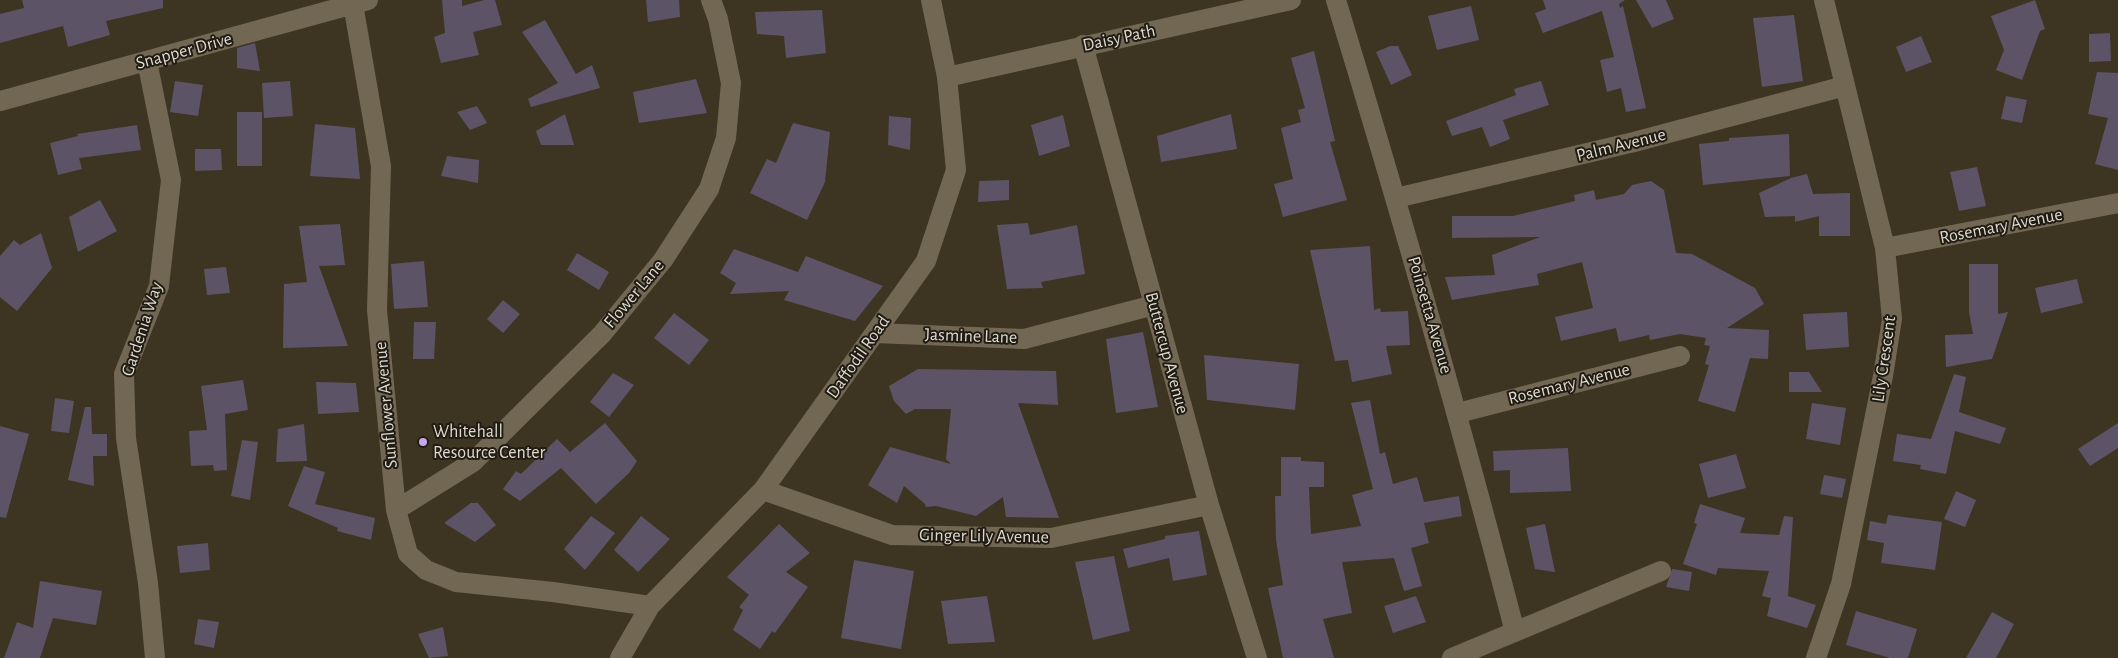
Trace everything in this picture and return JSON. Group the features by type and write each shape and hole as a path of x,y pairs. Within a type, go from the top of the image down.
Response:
{"street":[{"name":"Flower Lane","path":"396,510 473,462 602,334 663,260 708,189 726,138 731,83 718,19 711,0"},
{"name":"Daffodil Road","path":"620,658 650,606 763,490 926,261 956,170 947,76 931,0"},
{"name":"Daisy Path","path":"947,76 1291,0"},
{"name":"Poinsetta Avenue","path":"1336,0 1458,412 1516,632"},
{"name":"Lily Crescent","path":"1816,658 1841,584 1883,376 1892,319 1885,248 1824,0"},
{"name":"Sunflower Avenue","path":"361,2 381,166 377,310 396,510 408,554 426,570 456,582 553,592 650,606"},
{"name":"Snapper Drive","path":"0,101 361,2"},
{"name":"Buttercup Avenue","path":"1083,45 1209,505 1257,658"},
{"name":"Gardenia Way","path":"147,61 171,180 158,286 124,374 126,438 148,583 155,658"},
{"name":"Palm Avenue","path":"1396,198 1634,142 1845,86"},
{"name":"Rosemary Avenue","path":"1885,248 2118,203"},
{"name":"Jasmine Lane","path":"875,333 1024,339 1154,305"},
{"name":"Rosemary Avenue","path":"1458,412 1680,356"},
{"name":"Ginger Lily Avenue","path":"763,490 892,535 1051,538 1209,505"},
{"path":"1452,658 1661,571"}],"building":[{"path":"22,0 163,0 163,8 106,21 110,35 68,47 63,26 0,43 0,14 24,8"},
{"path":"442,0 462,0 462,6 484,0 495,0 502,25 473,32 479,55 441,63 434,37 445,33"},
{"path":"646,0 679,0 680,17 648,22"},
{"path":"1543,0 1625,0 1619,4 1620,8 1623,6 1646,108 1626,112 1621,88 1607,92 1600,60 1614,57 1602,11 1543,33 1535,13 1546,9"},
{"path":"1636,0 1666,0 1674,19 1652,28"},
{"path":"2035,0 2045,29 2040,31 2022,80 1996,70 2004,50 1991,16"},
{"path":"1471,6 1479,40 1437,50 1428,16"},
{"path":"822,10 826,53 786,58 784,36 757,34 755,12"},
{"path":"1794,15 1803,81 1762,87 1753,18"},
{"path":"545,20 576,74 592,65 600,88 531,107 528,99 558,83 522,32"},
{"path":"2110,33 2111,61 2089,62 2089,34"},
{"path":"1921,36 1932,62 1906,72 1896,47"},
{"path":"255,43 260,71 237,68 237,48"},
{"path":"1390,46 1398,46 1412,75 1391,85 1376,52"},
{"path":"1314,51 1335,141 1330,142 1347,200 1283,217 1274,184 1293,179 1281,128 1301,122 1298,110 1305,108 1291,58"},
{"path":"2097,72 2118,73 2118,170 2095,164 2108,118 2088,114"},
{"path":"696,79 707,113 639,123 633,92"},
{"path":"175,81 203,85 198,116 170,112"},
{"path":"290,81 293,116 264,118 262,83"},
{"path":"1541,81 1549,105 1503,120 1510,139 1490,147 1482,127 1452,136 1446,121 1516,95 1514,89"},
{"path":"2006,96 2027,100 2022,123 2001,119"},
{"path":"477,106 487,123 470,130 457,112"},
{"path":"237,112 262,112 262,166 237,166"},
{"path":"565,114 574,145 541,145 536,131"},
{"path":"1231,114 1237,149 1161,162 1157,136"},
{"path":"1063,115 1070,146 1039,156 1031,125"},
{"path":"889,116 911,118 910,150 888,145"},
{"path":"793,123 830,132 825,182 807,220 750,193 767,159 776,163"},
{"path":"315,124 355,128 360,179 310,176"},
{"path":"137,125 141,150 79,158 82,169 58,175 50,143 78,136 77,134"},
{"path":"1789,134 1790,176 1703,185 1699,144 1729,141 1729,138"},
{"path":"195,149 221,149 222,170 195,171"},
{"path":"447,156 479,160 478,183 441,176"},
{"path":"1977,167 1986,206 1959,211 1950,172"},
{"path":"1807,174 1813,194 1850,193 1850,236 1819,236 1819,216 1795,222 1795,216 1765,217 1759,193 1791,178"},
{"path":"1009,180 1009,200 978,202 979,181"},
{"path":"1651,181 1664,190 1676,253 1692,254 1755,288 1764,304 1727,328 1769,330 1768,359 1750,358 1735,412 1698,401 1709,365 1705,364 1710,346 1704,345 1706,338 1680,334 1650,340 1649,335 1619,342 1616,328 1561,341 1555,317 1593,308 1582,262 1537,274 1539,285 1452,300 1445,277 1495,275 1492,255 1540,237 1452,238 1452,216 1513,216 1575,201 1574,195 1594,190 1596,200 1624,194 1632,185"},
{"path":"100,200 117,231 78,252 69,217"},
{"path":"1028,223 1030,235 1077,225 1085,274 1041,282 1043,288 1007,289 997,225"},
{"path":"340,224 345,265 319,266 348,346 283,348 284,284 307,282 299,226"},
{"path":"41,233 52,268 17,311 0,297 0,256 14,240 20,245"},
{"path":"1370,246 1374,310 1380,308 1381,312 1408,311 1410,345 1386,346 1392,374 1352,382 1348,360 1335,361 1310,250"},
{"path":"734,249 798,272 806,256 883,286 855,321 784,300 789,291 730,294 736,283 720,273"},
{"path":"577,253 609,272 599,290 567,270"},
{"path":"424,261 428,307 394,309 391,264"},
{"path":"1969,264 1998,264 1998,314 2008,312 1992,359 1946,367 1945,335 1973,334 1969,312"},
{"path":"226,267 230,293 207,295 204,269"},
{"path":"2077,279 2083,303 2041,313 2035,288"},
{"path":"503,300 520,314 503,333 487,319"},
{"path":"1847,312 1849,347 1806,350 1803,314"},
{"path":"674,313 709,340 689,365 654,338"},
{"path":"414,322 436,322 434,359 413,359"},
{"path":"1143,332 1158,407 1116,413 1106,339"},
{"path":"1204,355 1299,364 1295,410 1207,400"},
{"path":"918,369 1056,371 1058,405 1018,403 1059,518 1006,517 1003,497 976,516 936,506 926,507 904,486 897,503 868,485 890,447 951,464 946,459 951,409 915,409 906,414 894,401 889,386"},
{"path":"1789,372 1809,372 1822,392 1789,392"},
{"path":"613,373 634,385 609,417 590,402"},
{"path":"1954,374 1966,377 1959,412 2006,428 2000,444 1955,431 1946,474 1920,469 1921,465 1893,461 1897,434 1931,439"},
{"path":"243,380 248,410 225,414 227,470 214,471 213,465 191,466 189,431 207,430 201,386"},
{"path":"316,382 356,383 359,412 318,414"},
{"path":"55,398 74,401 69,433 51,431"},
{"path":"1370,400 1380,454 1385,452 1393,484 1417,477 1424,502 1459,496 1462,516 1424,523 1429,543 1411,548 1422,586 1404,591 1394,558 1342,562 1352,613 1323,619 1334,658 1283,658 1268,588 1283,585 1276,540 1275,496 1281,496 1281,457 1301,457 1301,461 1324,462 1324,487 1309,487 1311,534 1361,526 1352,495 1373,489 1351,403"},
{"path":"1812,403 1846,408 1840,445 1806,439"},
{"path":"85,407 91,407 92,434 107,434 107,456 93,456 94,486 68,480"},
{"path":"605,423 637,461 629,473 596,504 561,468 520,501 503,489 516,471 521,474 557,439 570,452"},
{"path":"2118,423 2118,448 2090,466 2078,449"},
{"path":"304,424 307,461 276,462 278,429"},
{"path":"0,426 29,434 6,518 0,517"},
{"path":"242,440 258,442 250,500 231,496"},
{"path":"1568,448 1571,491 1510,493 1510,470 1494,471 1493,451"},
{"path":"1736,454 1746,488 1708,498 1699,464"},
{"path":"304,466 325,472 315,504 375,518 371,540 337,531 338,528 288,506"},
{"path":"1824,475 1846,479 1842,498 1820,494"},
{"path":"1956,491 1976,500 1965,527 1944,519"},
{"path":"471,503 478,503 496,525 475,542 444,523"},
{"path":"1700,504 1745,518 1740,533 1779,535 1784,516 1793,517 1788,596 1816,605 1807,628 1767,616 1771,598 1762,596 1769,571 1718,568 1716,575 1683,564 1697,524 1694,523"},
{"path":"1888,515 1942,522 1935,570 1881,563 1884,543 1867,540 1870,521 1886,524"},
{"path":"591,516 615,533 585,570 564,549"},
{"path":"641,516 670,539 638,572 614,550"},
{"path":"779,524 810,553 786,572 808,587 775,633 772,631 760,649 733,630 743,610 739,607 749,595 727,577"},
{"path":"1545,524 1555,572 1535,569 1526,528"},
{"path":"1199,531 1207,575 1173,581 1169,558 1128,568 1123,549 1165,539 1165,536"},
{"path":"208,543 210,570 180,573 177,546"},
{"path":"1114,556 1130,631 1093,640 1075,562"},
{"path":"854,560 914,571 901,649 841,638"},
{"path":"1672,569 1692,572 1689,591 1666,587"},
{"path":"40,581 102,591 96,625 53,618 40,658 4,658 17,622 33,628"},
{"path":"987,596 995,642 948,644 941,601"},
{"path":"1416,596 1426,622 1393,633 1384,606"},
{"path":"1856,611 1917,629 1908,658 1890,658 1846,645"},
{"path":"1992,612 2014,624 1996,658 1966,658"},
{"path":"198,619 219,622 214,648 194,644"},
{"path":"443,627 448,656 429,658 418,634"}],"place":[{"name":"Whitehall Resource Center","path":"423,442"}]}
